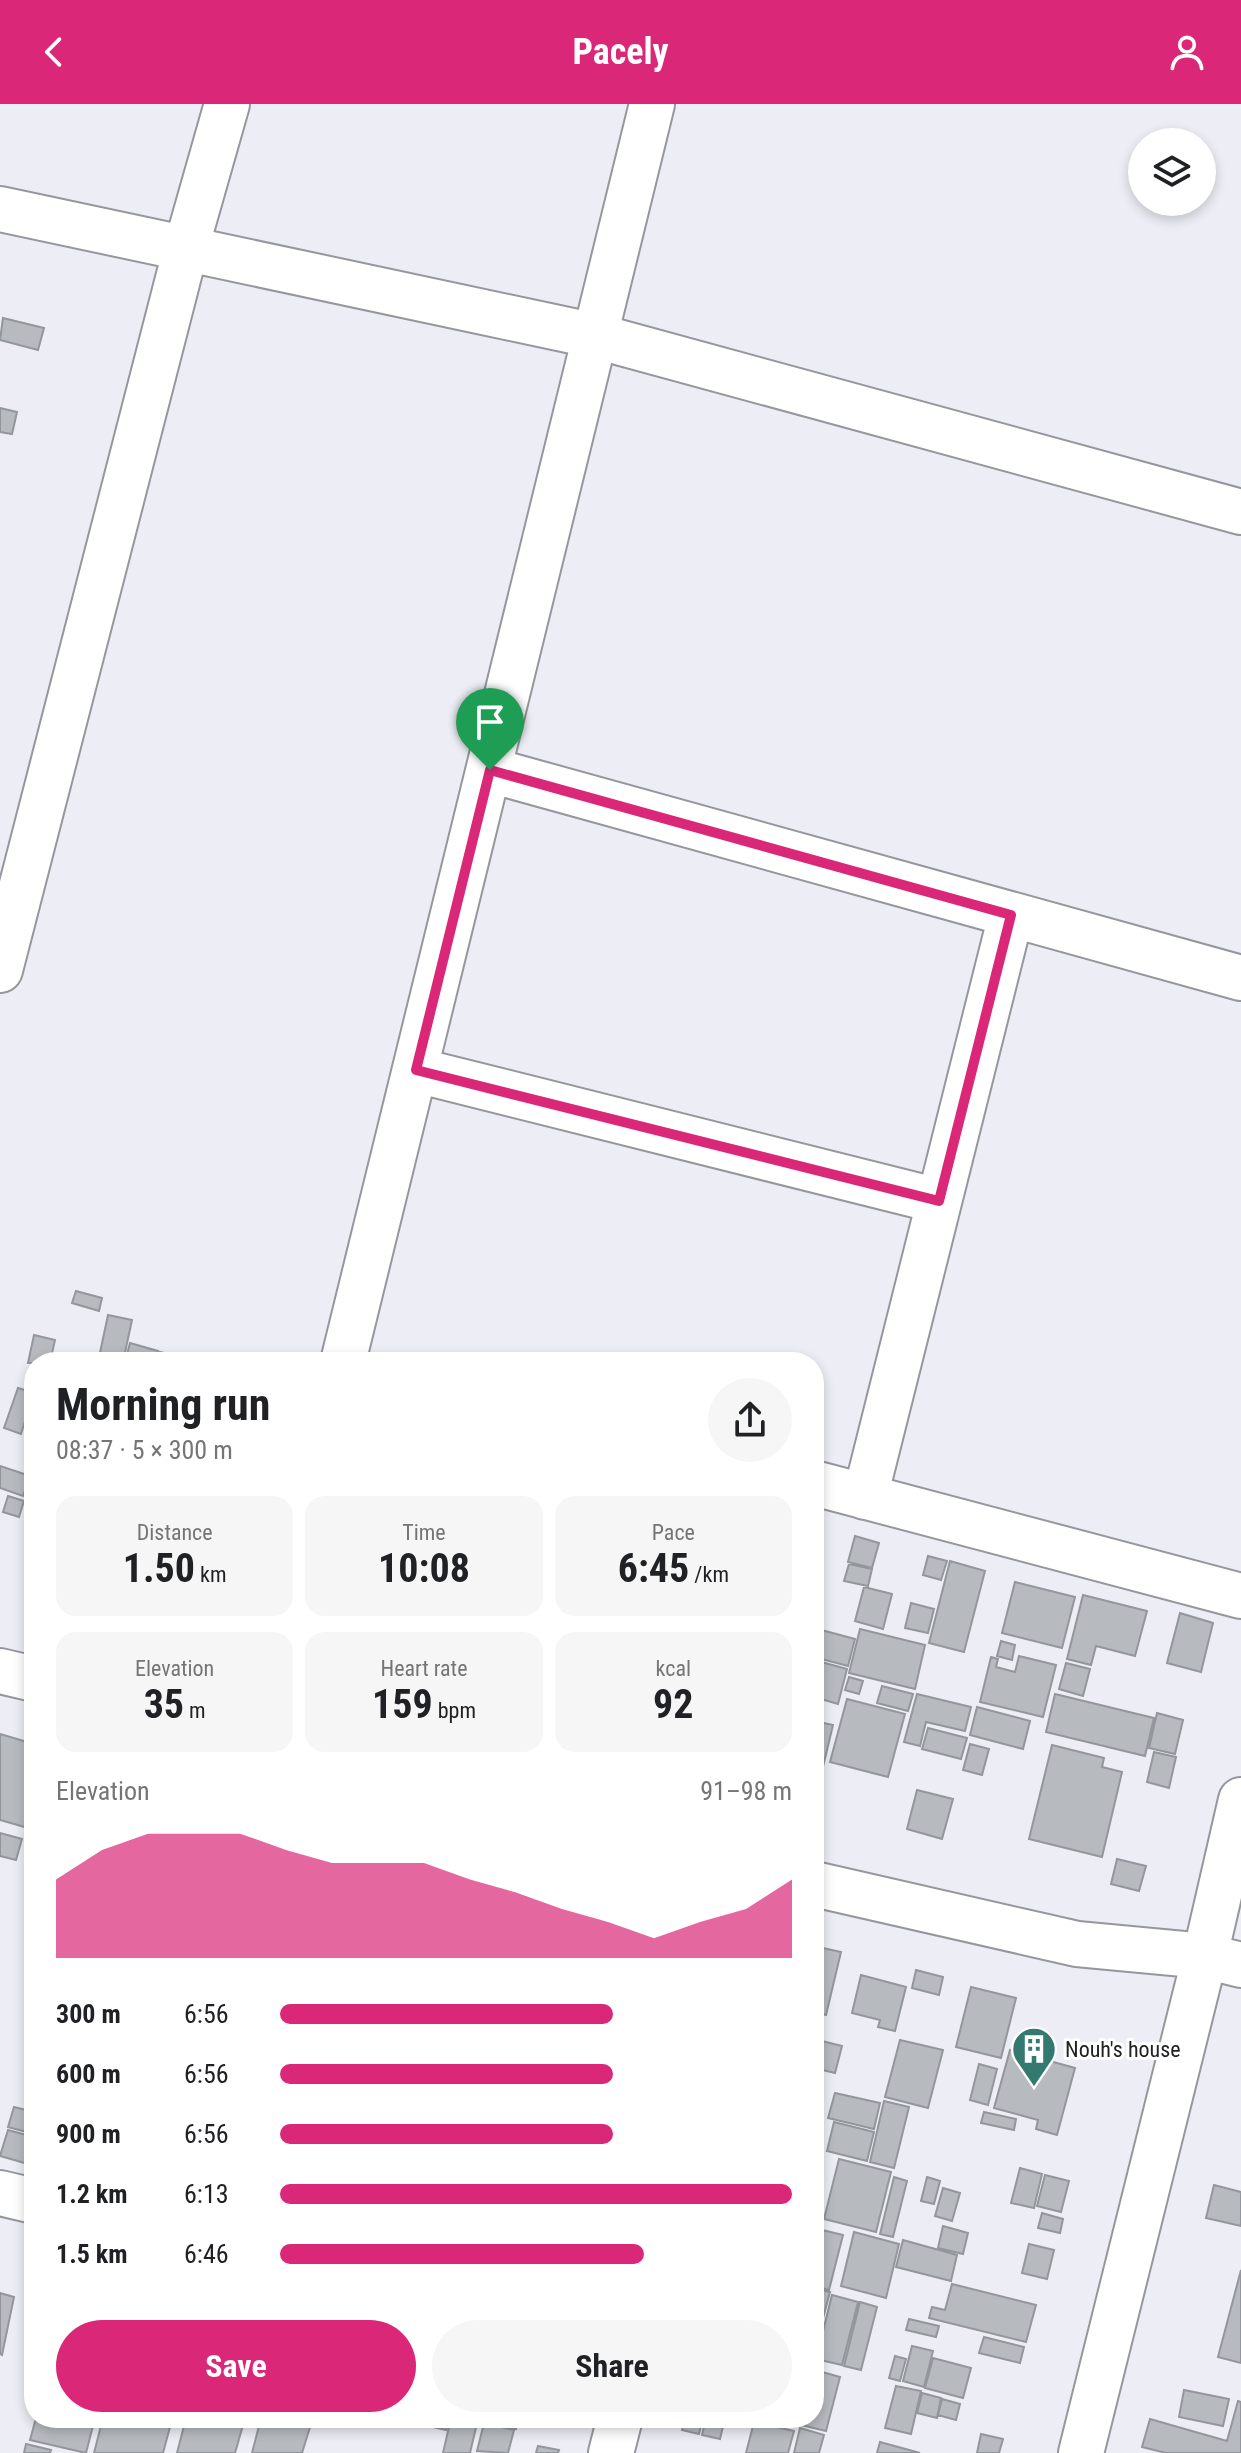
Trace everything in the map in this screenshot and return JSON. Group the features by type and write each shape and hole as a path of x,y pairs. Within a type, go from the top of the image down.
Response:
{"street":[{"path":"0,970 186,248 227,104"},
{"path":"356,1352 416,1070 652,104"},
{"path":"0,209 596,336 1241,512"},
{"path":"490,770 1241,978"},
{"path":"865,1497 1011,915"},
{"path":"416,1070 939,1201"},
{"path":"824,1486 1241,1596"},
{"path":"0,1671 24,1677"},
{"path":"1081,2453 1223,1960 1241,1800"},
{"path":"824,1886 1077,1944 1223,1960"},
{"path":"0,2193 24,2199"},
{"path":"611,2453 617,2428"}],"building":[{"path":"3,318 44,328 38,350 0,340"},
{"path":"0,408 17,412 12,434 0,432"},
{"path":"76,1291 102,1298 99,1311 72,1303"},
{"path":"108,1315 132,1320 125,1352 100,1352"},
{"path":"34,1335 55,1340 52,1352 30,1352"},
{"path":"130,1343 158,1351 158,1352 128,1352"},
{"path":"18,1388 24,1390 21,1434 4,1428"},
{"path":"0,1466 24,1474 23,1496 0,1488"},
{"path":"8,1496 24,1501 19,1517 3,1512"},
{"path":"855,1536 879,1543 872,1568 848,1562"},
{"path":"928,1556 947,1561 941,1580 923,1575"},
{"path":"950,1561 985,1571 964,1652 929,1643"},
{"path":"849,1564 872,1569 868,1586 844,1581"},
{"path":"1015,1582 1075,1597 1062,1648 1002,1633"},
{"path":"864,1587 892,1594 883,1629 855,1621"},
{"path":"1083,1595 1147,1611 1135,1656 1096,1646 1091,1665 1067,1659"},
{"path":"911,1603 934,1609 928,1633 905,1628"},
{"path":"1180,1613 1213,1623 1201,1672 1167,1663"},
{"path":"860,1629 925,1645 915,1689 849,1673"},
{"path":"824,1631 855,1639 848,1666 824,1660"},
{"path":"1001,1641 1015,1645 1012,1660 997,1656"},
{"path":"1019,1656 1056,1665 1043,1717 980,1702 991,1657 998,1659 996,1667 1015,1672"},
{"path":"824,1663 847,1669 838,1704 824,1700"},
{"path":"1066,1663 1090,1669 1083,1696 1059,1689"},
{"path":"849,1677 863,1681 859,1694 845,1690"},
{"path":"882,1686 913,1694 908,1711 877,1703"},
{"path":"917,1694 971,1707 965,1731 926,1722 920,1746 904,1742"},
{"path":"1055,1694 1154,1718 1145,1756 1046,1732"},
{"path":"847,1699 905,1714 888,1777 830,1762"},
{"path":"977,1707 1030,1721 1023,1749 970,1735"},
{"path":"1157,1713 1183,1720 1175,1754 1149,1748"},
{"path":"824,1723 833,1725 824,1762"},
{"path":"928,1728 967,1738 961,1759 922,1749"},
{"path":"0,1734 24,1741 24,1827 0,1820"},
{"path":"970,1744 989,1749 982,1775 963,1770"},
{"path":"1052,1745 1104,1758 1102,1767 1122,1772 1102,1857 1029,1839"},
{"path":"1154,1752 1176,1757 1169,1788 1147,1782"},
{"path":"917,1790 953,1799 942,1839 907,1829"},
{"path":"0,1833 22,1839 16,1860 0,1856"},
{"path":"1117,1859 1146,1866 1139,1891 1111,1884"},
{"path":"824,1948 841,1952 824,2014"},
{"path":"916,1970 943,1977 939,1995 912,1988"},
{"path":"861,1975 906,1987 895,2031 878,2027 880,2020 852,2013"},
{"path":"971,1987 1016,1998 1001,2058 956,2047"},
{"path":"900,2040 943,2050 928,2108 885,2097"},
{"path":"824,2042 842,2046 835,2073 824,2070"},
{"name":"Nouh's house","path":"1010,2050 1075,2068 1057,2135 1036,2129 1038,2120 994,2108"},
{"path":"979,2064 997,2069 988,2105 970,2100"},
{"path":"835,2093 880,2103 874,2129 828,2118"},
{"path":"884,2101 909,2107 894,2168 870,2162"},
{"path":"14,2107 24,2110 24,2131 8,2127"},
{"path":"984,2112 1016,2119 1014,2130 981,2123"},
{"path":"834,2122 874,2132 867,2161 827,2151"},
{"path":"8,2130 24,2134 24,2163 0,2156"},
{"path":"839,2159 891,2172 876,2232 824,2219"},
{"path":"1020,2168 1042,2174 1034,2208 1011,2203"},
{"path":"1045,2175 1069,2181 1061,2212 1037,2206"},
{"path":"894,2177 907,2181 893,2237 880,2234"},
{"path":"927,2177 940,2181 934,2204 921,2201"},
{"path":"1214,2185 1241,2192 1241,2226 1206,2218"},
{"path":"943,2188 960,2193 952,2221 935,2216"},
{"path":"1042,2213 1063,2219 1060,2233 1038,2228"},
{"path":"943,2226 968,2233 963,2254 938,2248"},
{"path":"824,2230 843,2235 829,2290 824,2289"},
{"path":"854,2232 899,2244 886,2298 841,2286"},
{"path":"903,2240 957,2255 951,2281 896,2267"},
{"path":"1029,2244 1054,2250 1047,2279 1022,2273"},
{"path":"1241,2270 1241,2363 1218,2357"},
{"path":"952,2284 1036,2305 1026,2342 929,2318 932,2307 945,2310"},
{"path":"824,2290 830,2292 824,2314"},
{"path":"0,2293 14,2297 2,2355 0,2354"},
{"path":"832,2295 858,2302 842,2365 824,2361 824,2327"},
{"path":"860,2302 877,2307 861,2370 844,2366"},
{"path":"909,2319 939,2326 936,2337 906,2330"},
{"path":"984,2337 1024,2347 1020,2363 979,2353"},
{"path":"912,2346 933,2351 924,2387 903,2381"},
{"path":"895,2356 906,2359 900,2381 889,2378"},
{"path":"933,2358 971,2368 963,2398 925,2388"},
{"path":"824,2373 840,2377 826,2431 814,2428 824,2428"},
{"path":"896,2386 921,2391 911,2434 885,2428"},
{"path":"1184,2390 1229,2399 1223,2426 1179,2417"},
{"path":"922,2393 941,2398 937,2418 917,2413"},
{"path":"942,2399 960,2404 956,2420 938,2415"},
{"path":"1238,2401 1241,2402 1241,2453 1166,2453 1142,2447 1150,2419 1227,2441"},
{"path":"33,2428 92,2428 86,2453 30,2440"},
{"path":"100,2428 170,2428 163,2453 94,2453"},
{"path":"183,2428 242,2428 235,2453 177,2453"},
{"path":"258,2428 310,2428 302,2453 252,2453"},
{"path":"449,2428 476,2428 470,2453 443,2453"},
{"path":"483,2428 514,2430 508,2453 477,2451"},
{"path":"682,2428 700,2428 699,2434"},
{"path":"704,2428 723,2428 720,2439 702,2435"},
{"path":"752,2428 794,2431 788,2453 746,2453"},
{"path":"800,2428 824,2435 819,2453 794,2453"},
{"path":"981,2434 1003,2439 999,2453 977,2453"},
{"path":"880,2442 920,2453 877,2453"},
{"path":"26,2444 51,2450 50,2453 24,2453"},
{"path":"538,2446 559,2450 558,2453 536,2453"}],"place":[{"name":"Nouh's house","path":"1034,2088"}],"route":[{"path":"490,770 1011,915 939,1201 416,1070 490,770"}]}
